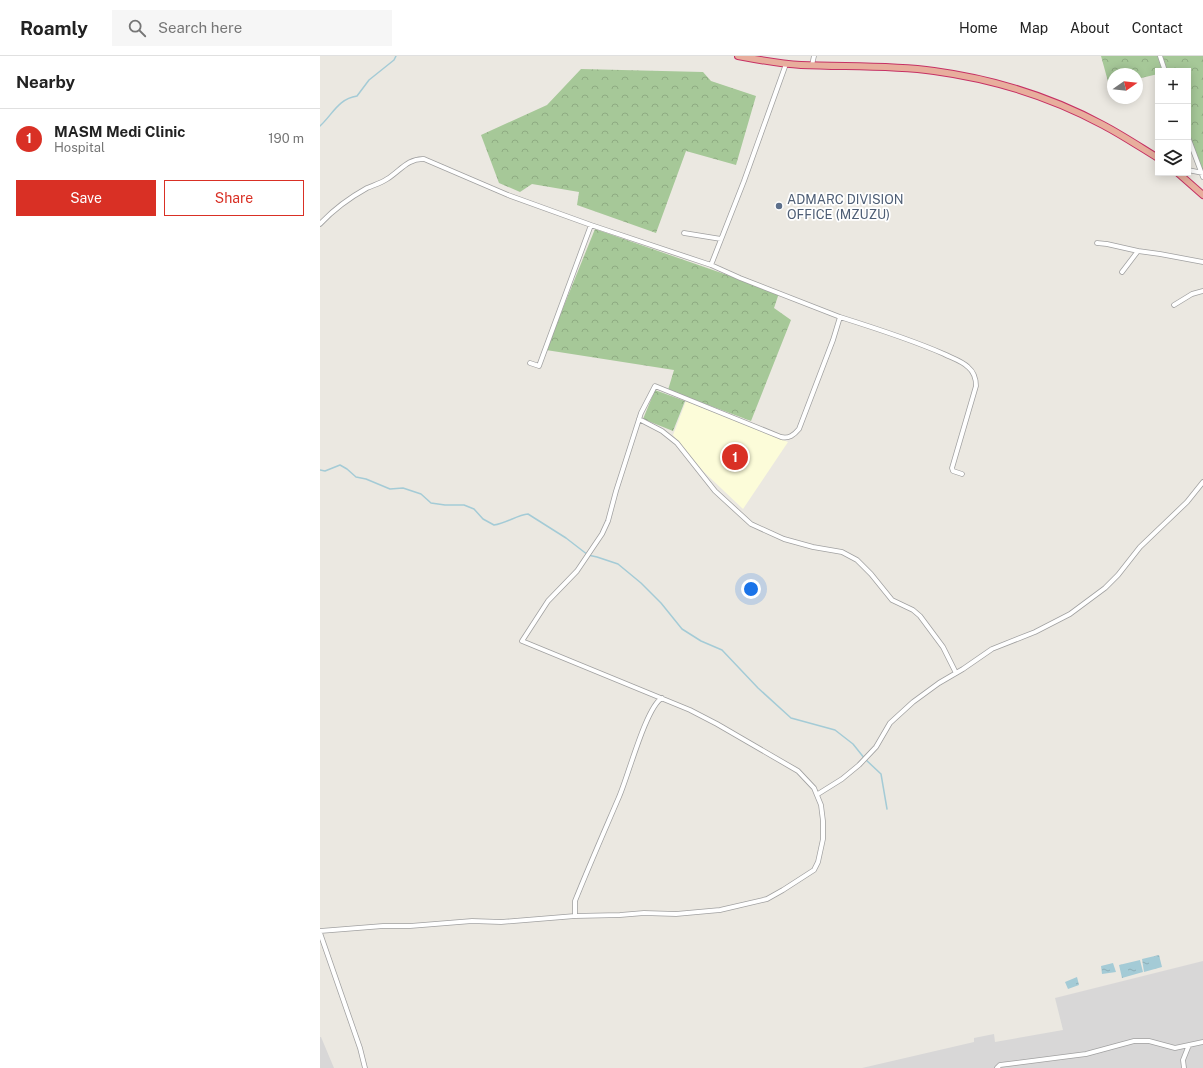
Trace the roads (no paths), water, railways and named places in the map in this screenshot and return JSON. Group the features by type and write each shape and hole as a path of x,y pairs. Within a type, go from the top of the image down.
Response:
{"highway":[{"path":"738,56 786,64 882,67 933,71 986,81 1059,104 1103,125 1155,156"},
{"path":"1181,176 1203,195"}],"street":[{"path":"812,65 814,56"},
{"path":"1160,56 1164,68"},
{"path":"711,265 786,64"},
{"path":"1189,140 1202,174"},
{"path":"320,224 335,209 370,187 388,179 410,162 420,159 427,160 508,194 591,225 711,265 740,278 840,317 886,331 929,347 965,364 972,370 976,379 976,386 952,468 953,470 962,474"},
{"path":"1191,171 1202,174"},
{"path":"530,364 539,366 591,225"},
{"path":"684,233 721,240"},
{"path":"1097,243 1203,262"},
{"path":"1122,272 1138,251"},
{"path":"1174,304 1192,294 1203,291"},
{"path":"365,1068 360,1048 320,932 383,926 410,926 472,921 501,922 575,916 644,913 669,914 716,911 763,901 775,896 812,872 816,867 821,849 823,816 818,794 810,782 798,771 707,718 522,641 548,601 576,570 602,534 608,522 620,476 640,419 654,386 781,437 791,437 799,429 833,340 840,317"},
{"path":"640,419 662,431 677,443 715,491 751,524 784,539 813,547 842,552 857,560 871,574 892,600 910,608 920,616 943,647 956,673"},
{"path":"818,794 852,771 876,747 890,723 939,683 992,649 1038,630 1070,614 1085,604 1109,584 1140,547 1187,502 1203,482"},
{"path":"575,916 575,901 620,796 637,745 655,705 662,698"},
{"path":"996,1068 1000,1065 1086,1054 1134,1041 1149,1041 1175,1048 1203,1042"},
{"path":"1184,1068 1183,1060 1189,1045"}],"water":[{"path":"1159,955 1162,967 1144,972 1142,959"},
{"path":"1140,960 1143,972 1122,978 1119,965"},
{"path":"1113,963 1116,972 1102,974 1101,966"},
{"path":"1077,977 1079,985 1068,989 1065,982"}],"waterway":[{"path":"320,126 340,104 345,100 357,96 369,80 394,60 396,56"},
{"path":"320,470 325,471 340,465 356,477 366,479 390,489 403,488 421,494 431,503 464,505 474,509 483,519 494,525 528,514 566,538 588,555 618,564 641,583 661,603 682,629 701,641 722,650 758,688 791,718 835,730 853,744 865,759 881,774 887,809"}],"place":[{"name":"ADMARC DIVISION OFFICE (MZUZU)","path":"779,206"},
{"name":"MASM Medi Clinic","path":"735,457"}]}
